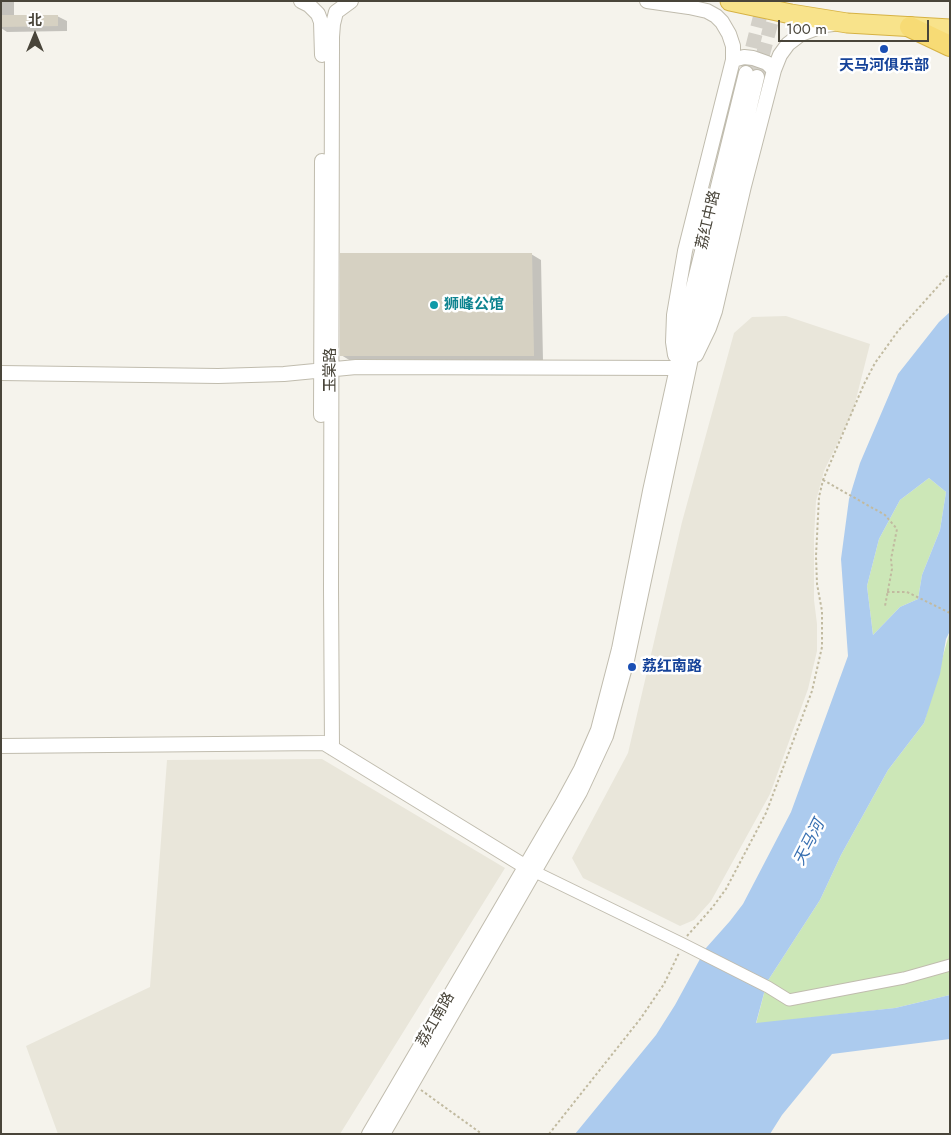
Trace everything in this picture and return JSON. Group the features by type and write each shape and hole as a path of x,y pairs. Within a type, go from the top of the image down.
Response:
{"highway":[{"path":"730,1 847,23 950,29"},
{"path":"772,1 792,14"},
{"path":"910,27 950,46"}],"street":[{"name":"玉棠路","path":"301,1 318,14 322,33 328,745"},
{"name":"玉棠路","path":"326,369 332,24 336,12 351,1"},
{"path":"647,1 707,11 722,22 733,46 733,60 686,251 674,315 673,342 683,368"},
{"path":"683,368 704,341 715,310 744,186 774,70 780,55 788,44 801,34 825,25 847,23"},
{"path":"733,60 744,57 758,59 767,63 774,70"},
{"name":"荔红中路","path":"683,368 691,296 751,75"},
{"path":"1,373 218,376 284,374 356,367 683,368"},
{"name":"荔红南路","path":"383,1134 530,870 592,747 604,712 619,648 650,491 683,368"},
{"path":"1,746 328,745 530,870 683,944 790,1000 904,978 950,965"},
{"name":"荔红南路","path":"369,1134 530,870"}],"path":[{"path":"549,1134 642,1018 667,978 688,936 726,889 766,813 812,691 822,646 822,611 817,584 816,556 819,497 823,480 864,384 875,363 898,331 950,273"},
{"path":"823,480 885,515 897,529 885,606"},
{"path":"886,592 907,592 950,613"},
{"path":"412,1084 482,1134"}],"shaded area":[{"path":"786,316 870,344 853,411 824,471 816,501 814,600 817,624 817,651 808,689 770,794 711,901 694,920 680,926 583,878 572,858 628,753 682,522 734,333 752,317"},
{"path":"322,759 505,868 340,1134 58,1134 26,1046 150,987 167,760"}],"green space":[{"path":"929,478 946,492 940,530 922,575 918,599 900,607 873,635 867,586 879,539 900,500"},
{"path":"950,631 950,995 895,1008 756,1024 767,982 820,900 841,855 888,770 924,723"}],"water":[{"name":"天马河","path":"950,312 950,631 946,639 940,674 924,723 888,770 841,855 820,900 767,982 756,1023 895,1008 950,995 950,1039 832,1054 782,1115 770,1134 575,1134 656,1035 675,1005 706,948 743,904 791,812 848,656 841,559 849,499 860,463 898,374 939,322","holes":["929,478 946,492 940,530 922,575 918,599 900,607 873,635 867,586 879,539 900,500"]}],"building":[{"path":"1,15 58,15 58,26 1,27"},
{"name":"狮峰公馆","path":"340,253 532,253 534,356 340,356"}],"tunnel":[{"path":"747,68 764,1"},
{"path":"757,77 777,1"}],"place":[{"name":"天马河俱乐部","path":"884,49"},
{"name":"狮峰公馆","path":"434,305"},
{"name":"荔红南路","path":"632,667"}]}
